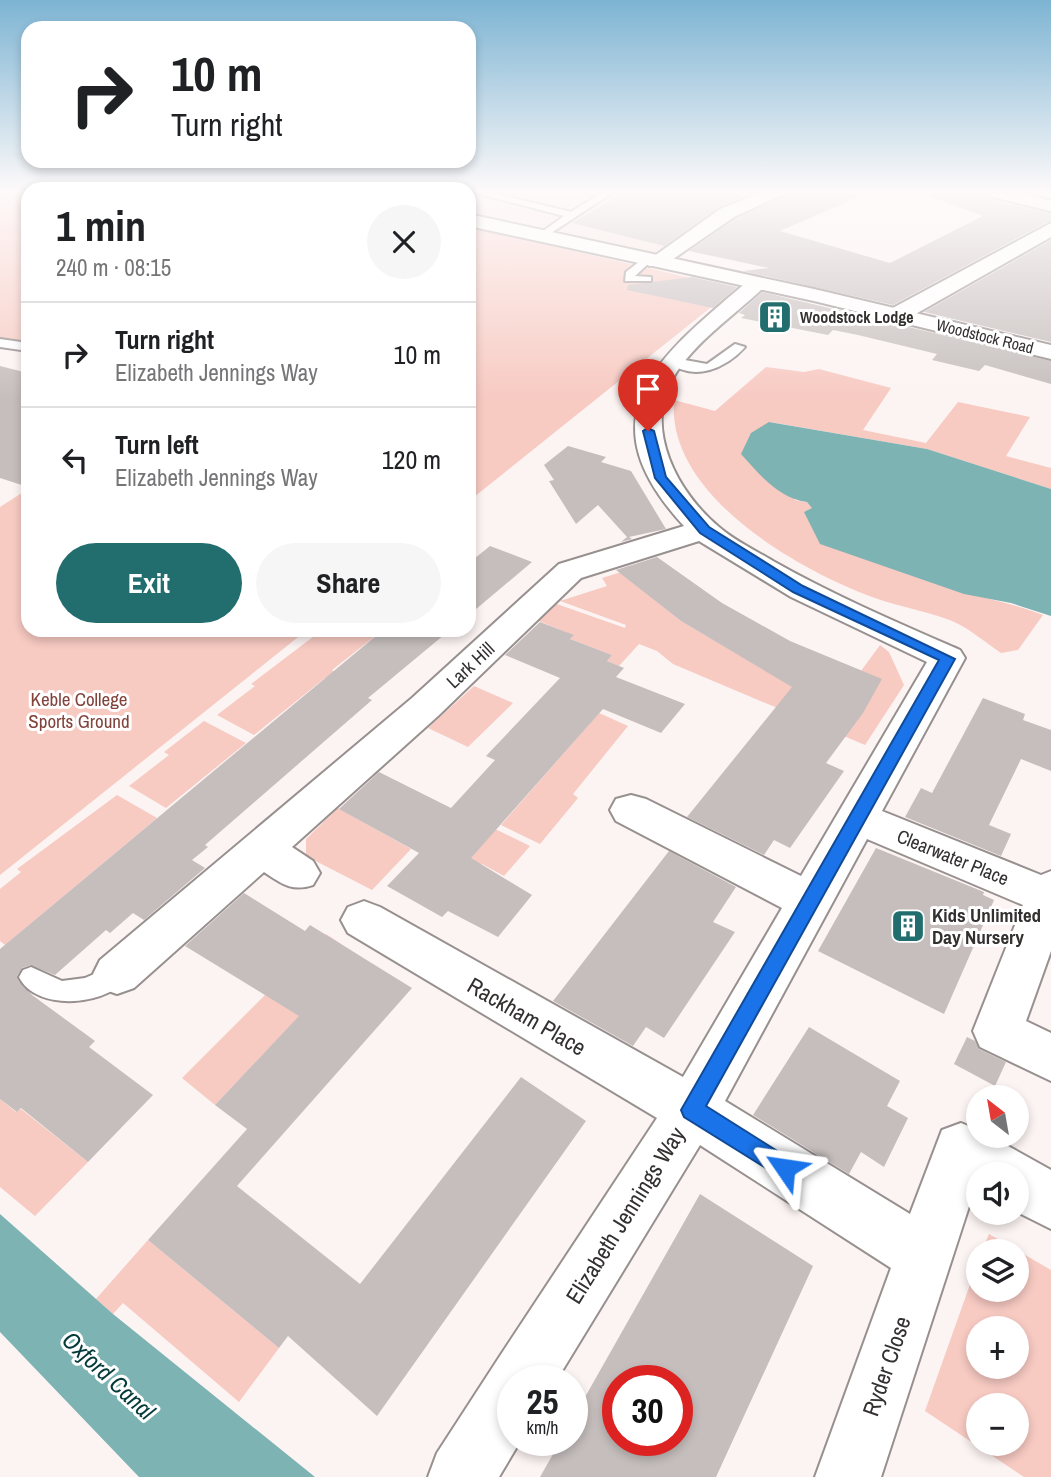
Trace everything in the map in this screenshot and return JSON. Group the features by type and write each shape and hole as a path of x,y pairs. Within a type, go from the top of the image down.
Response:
{"street":[{"name":"Woodstock Road","path":"629,262 649,268 757,284 1051,352"},
{"path":"649,268 658,262"},
{"path":"897,315 992,262"},
{"name":"Elizabeth Jennings Way","path":"495,1421 692,1110 947,659 798,589 704,530 661,478 648,431 654,391 674,362 716,319 757,284"},
{"name":"Lark Hill","path":"117,974 260,847 425,708 570,571 704,530"},
{"path":"631,810 810,901"},
{"name":"Clearwater Place","path":"857,818 1050,893 998,1031 1051,1058"},
{"path":"260,847 298,873"},
{"name":"Rackham Place","path":"364,920 692,1110"},
{"path":"692,1110 923,1256"},
{"name":"Ryder Close","path":"848,1477 961,1149 983,1162"},
{"path":"1029,1188 1051,1202"}],"lane":[{"path":"2,344 21,346"},
{"path":"674,362 705,370 716,367 739,347"},
{"name":"Lark Hill","path":"31,977 39,986 71,992 95,988 117,974"}],"green space":[{"path":"0,262 21,262 21,344 0,339"},
{"path":"476,262 621,262 735,288 476,495"},
{"path":"766,367 804,372 819,369 891,388 863,430 926,443 958,402 1030,417 1006,456 1051,468 1051,489 927,449 770,422 795,500 807,502 813,508 805,512 919,576 1043,615 1018,650 1001,653 952,621 875,598 810,569 743,524 714,497 691,467 677,435 674,400 715,411"},
{"name":"Keble College Sports Ground","path":"21,494 21,637 298,637 0,875 0,507"},
{"path":"631,569 627,578 681,621 765,670 861,671 880,645 889,652 904,685 865,745 673,664 657,651 639,644 619,666 607,661 612,655 570,639 573,635 539,621 532,622 554,603 625,628 626,625 560,601 607,586 602,578"},
{"path":"313,637 374,637 332,670 341,676 334,682 325,678 254,735 217,715 255,686 251,684"},
{"path":"474,686 513,703 468,747 428,728"},
{"path":"599,713 628,726 573,794 578,798 540,844 501,825"},
{"path":"204,721 246,743 166,808 129,786 169,755 164,752"},
{"path":"117,795 157,818 5,945 0,941 0,889 21,872 17,869"},
{"path":"338,808 411,849 372,890 306,856 306,839"},
{"path":"460,812 530,846 504,876 482,864 476,871 427,845"},
{"path":"326,934 358,955 215,1105 182,1078"},
{"path":"0,1099 16,1112 21,1109 88,1162 35,1216 0,1187"},
{"path":"148,1240 279,1348 239,1402 123,1303 113,1314 96,1299"},
{"path":"1029,1257 1051,1270 1051,1477 1024,1477 992,1456 1029,1456 1029,1393 966,1393 966,1438 925,1411 966,1296 966,1302 1029,1302"}],"water":[{"path":"769,422 927,449 1051,489 1051,616 1011,603 964,594 820,544 804,512 812,508 807,502 778,491 741,454 751,433"},
{"name":"Oxford Canal","path":"0,1214 113,1314 315,1477 139,1477 0,1332"}],"building":[{"path":"740,262 973,262 893,305 743,271 769,268"},
{"path":"1012,262 1051,262 1051,342 924,312"},
{"path":"692,277 737,287 713,308 627,290 628,285"},
{"path":"762,292 1051,361 1051,384 985,365 979,371 932,360 937,354 858,335 833,330 828,335 741,318 745,315 739,313"},
{"path":"0,366 21,371 21,485 0,478"},
{"path":"568,446 606,457 601,462 631,471 666,529 629,537 632,539 621,542 627,537 598,505 576,524 549,481 554,480 544,465"},
{"path":"490,546 532,562 476,609 476,557"},
{"path":"657,557 722,603 790,641 882,679 863,713 826,763 844,771 790,848 774,840 764,855 687,817 792,687 681,621 616,570"},
{"path":"540,622 574,635 570,639 612,655 607,661 624,668 616,677 685,704 661,733 603,709 471,858 532,895 498,937 448,911 442,917 387,886 419,853 339,809 379,772 451,808 495,760 486,756 560,678 505,655"},
{"path":"375,637 442,637 368,698 372,700 205,845 208,847 192,860 205,868 144,920 133,913 110,933 106,930 55,975 30,965 22,968 17,976 32,995 95,1041 89,1047 153,1095 88,1162 21,1108 17,1112 0,1099 0,949"},
{"path":"983,698 1025,714 1023,720 1051,730 1051,771 1021,759 989,825 1011,834 1001,856 905,817 921,788 932,793"},
{"name":"Kids Unlimited Day Nursery","path":"876,848 984,892 983,895 994,900 944,1014 818,951"},
{"path":"669,851 736,887 713,922 735,932 664,1038 646,1027 633,1046 553,1001"},
{"path":"244,893 305,931 310,925 412,988 237,1186 360,1284 521,1077 586,1121 377,1416 288,1336 279,1348 148,1240 247,1129 215,1105 299,1016 185,946"},
{"path":"809,1027 900,1081 887,1106 908,1118 884,1167 861,1152 849,1174 753,1115"},
{"path":"967,1037 975,1041 979,1049 1006,1062 995,1085 954,1064"},
{"path":"700,1194 813,1266 716,1477 540,1477 552,1456 588,1456 588,1392 602,1367 602,1456 693,1456 693,1365 603,1365"}],"place":[{"name":"Woodstock Lodge","path":"775,317"},
{"name":"Kids Unlimited Day Nursery","path":"908,926"}],"route":[{"path":"648,431 661,478 704,530 798,589 947,659 692,1110 785,1168"}]}
